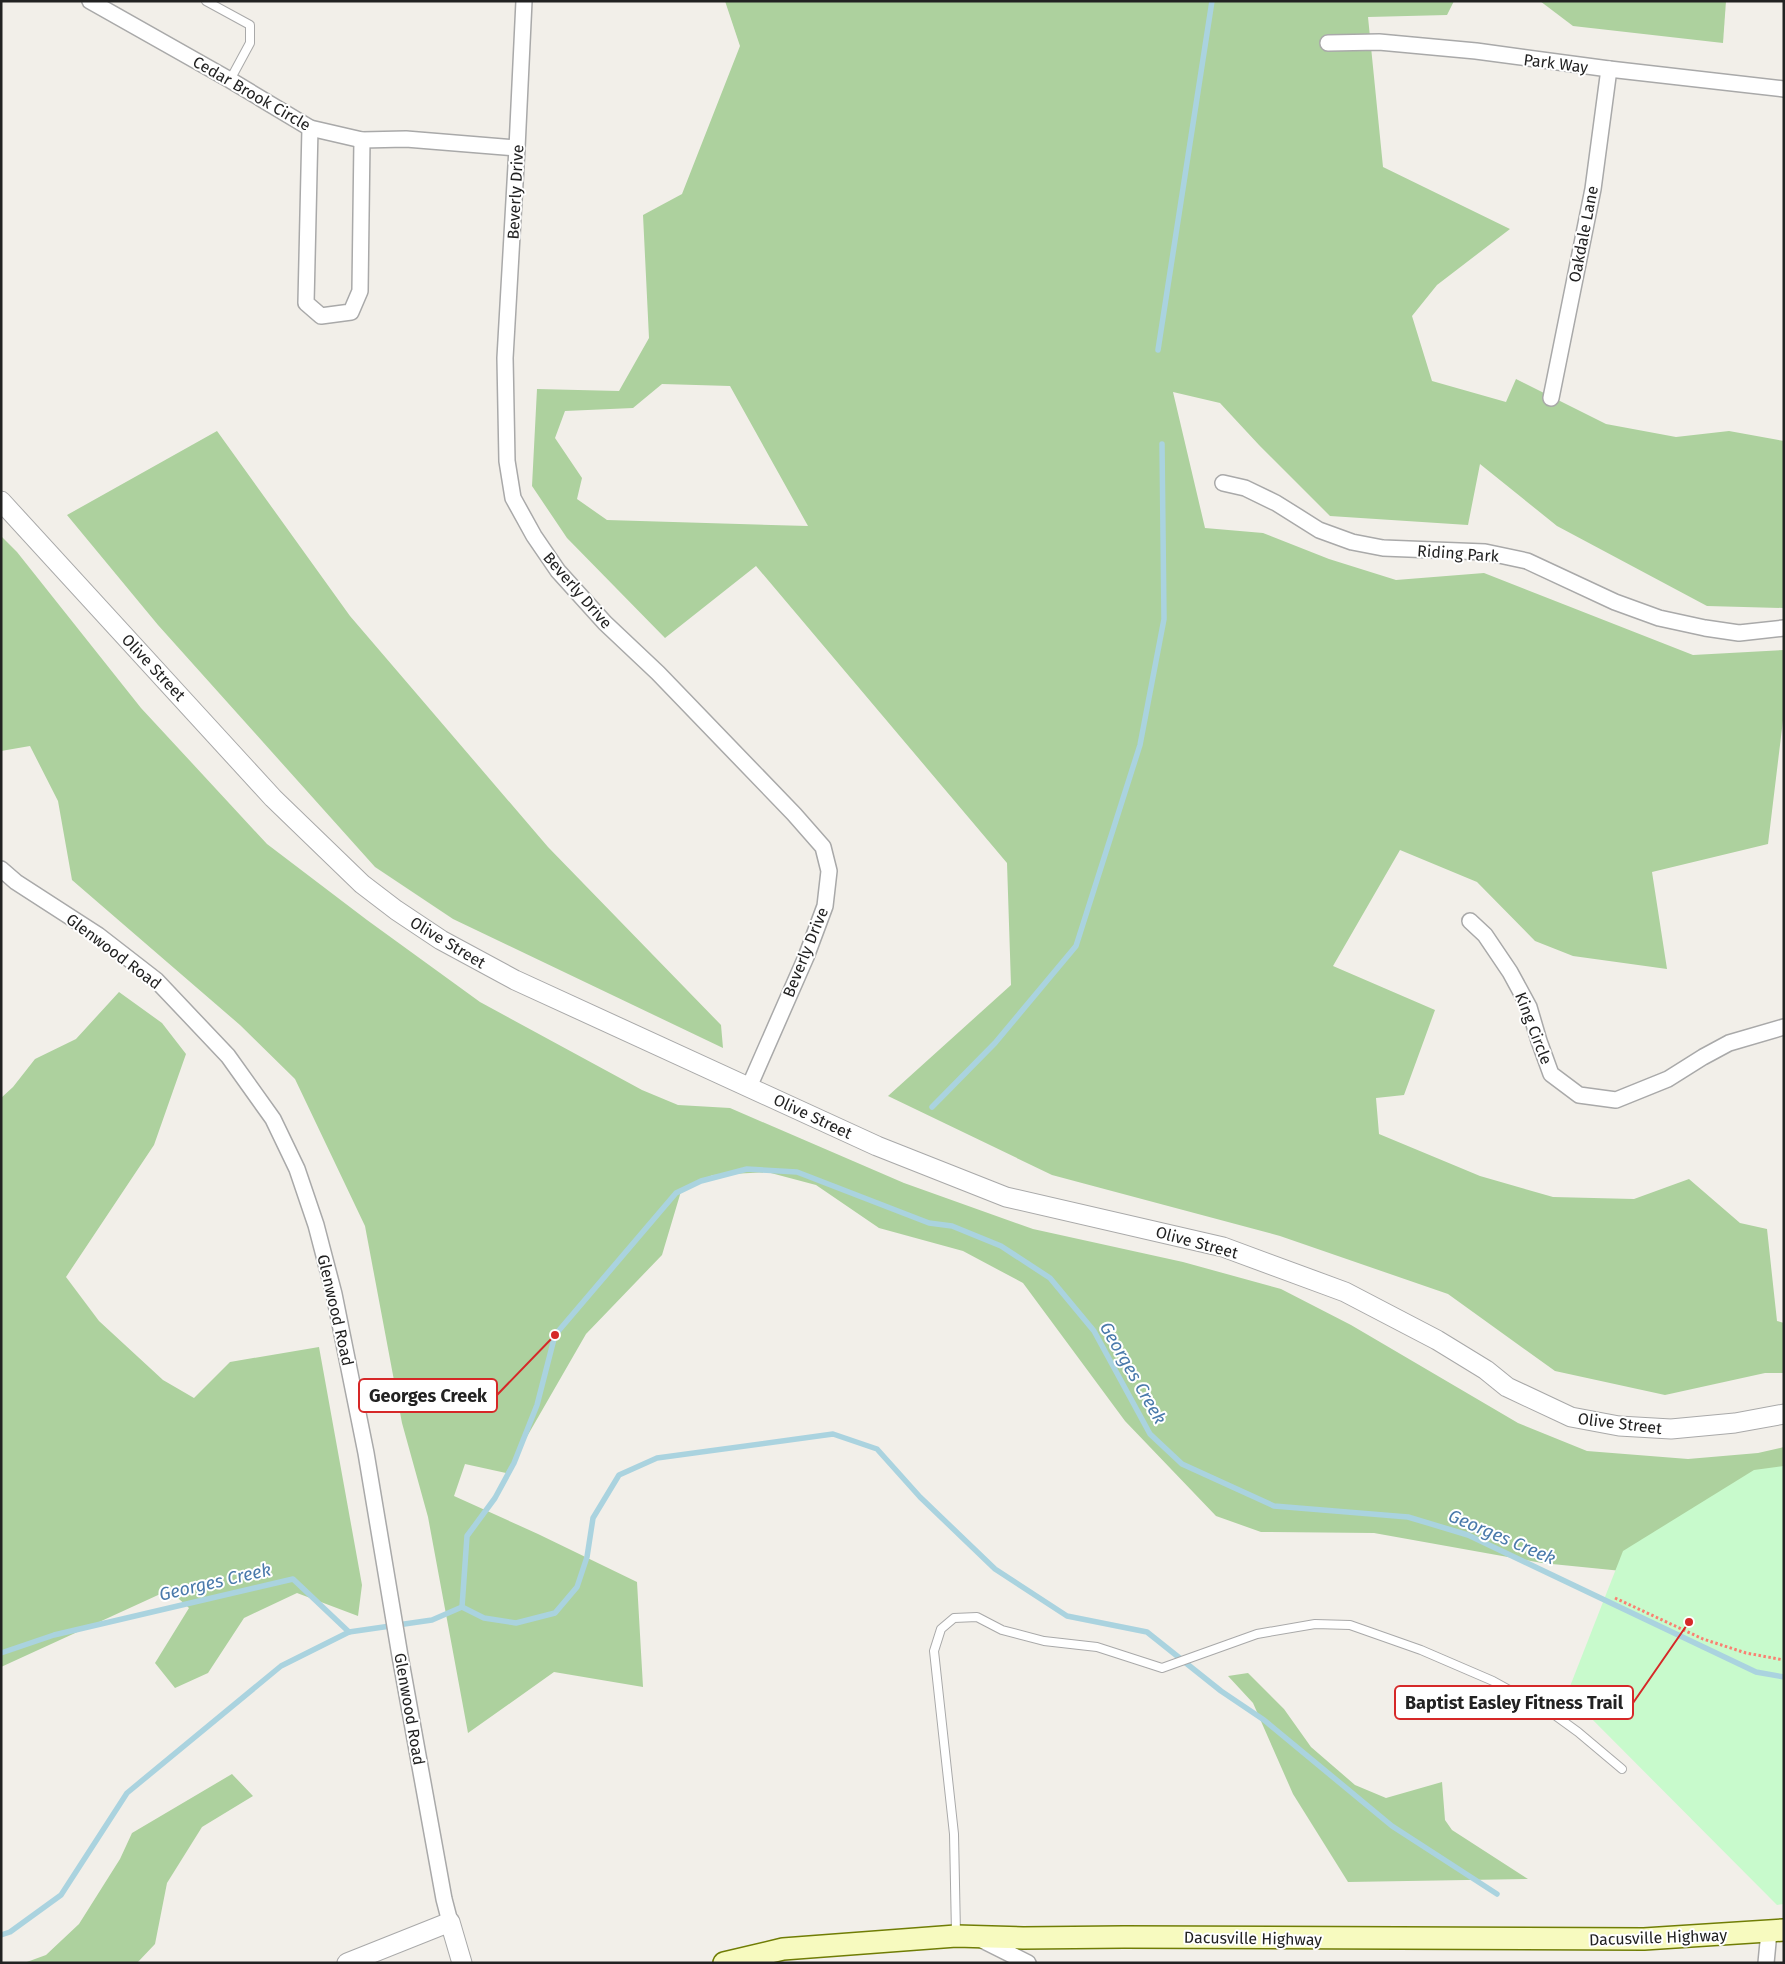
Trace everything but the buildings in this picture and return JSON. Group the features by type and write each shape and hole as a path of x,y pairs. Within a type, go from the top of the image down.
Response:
{"main road":[{"name":"Dacusville Highway","path":"724,1963 783,1949 966,1936 1644,1939 1776,1931"}],"street":[{"name":"Cedar Brook Circle","path":"90,1 230,80 310,128 362,140 406,139 518,148"},
{"name":"Beverly Drive","path":"524,1 518,148 505,358 507,461 513,498 534,536 558,571 605,623 658,674 794,814 823,847 829,871 825,906 806,957 749,1087"},
{"name":"Park Way","path":"1328,43 1379,42 1476,51 1609,70 1784,89"},
{"name":"Oakdale Lane","path":"1551,398 1593,189 1609,70"},
{"path":"310,128 306,303 321,316 351,312 360,292 362,140"},
{"name":"Riding Park","path":"1222,483 1245,488 1276,502 1319,530 1352,542 1383,548 1485,552 1527,561 1615,602 1659,618 1739,633 1784,628"},
{"name":"Olive Street","path":"1,501 274,798 362,884 396,910 441,940 514,980 877,1146 1006,1197 1223,1247 1345,1292 1437,1340 1486,1370 1507,1387 1571,1417 1619,1426 1672,1429 1735,1423 1784,1414"},
{"name":"Glenwood Road","path":"1,869 16,882 98,935 156,980 228,1056 273,1119 300,1179 316,1225 334,1294 366,1453 444,1899 462,1963"},
{"name":"King Circle","path":"1470,921 1485,935 1515,981 1529,1007 1551,1074 1579,1095 1616,1100 1668,1079 1702,1057 1729,1043 1773,1029 1784,1028"},
{"path":"347,1963 450,1922"},
{"path":"1766,1963 1776,1931"},
{"path":"966,1936 1028,1963"}],"lane":[{"path":"206,1 250,25 250,43 230,80"},
{"path":"966,1936 934,1651 940,1629 954,1618 977,1616 1002,1630 1044,1641 1097,1648 1162,1668 1257,1634 1315,1624 1350,1625 1421,1650 1493,1680 1534,1702 1578,1732 1622,1769"}],"path":[{"path":"1615,1598 1703,1638 1746,1654 1784,1660"}],"green space":[{"path":"725,1 1454,1 1447,15 1368,17 1383,167 1510,229 1437,285 1412,316 1432,381 1506,402 1516,379 1606,424 1676,437 1729,431 1784,441 1784,608 1707,606 1557,526 1480,464 1468,525 1330,516 1220,403 1173,392 1205,528 1263,533 1329,559 1396,580 1484,573 1693,655 1784,650 1784,712 1768,844 1652,872 1667,969 1573,956 1535,941 1477,882 1400,850 1333,966 1435,1010 1404,1095 1376,1098 1379,1134 1480,1176 1553,1197 1634,1199 1689,1179 1740,1223 1767,1229 1777,1321 1784,1323 1784,1373 1765,1373 1665,1395 1555,1371 1448,1294 1280,1236 1052,1175 888,1096 1011,985 1007,863 756,566 665,638 567,538 532,486 537,389 619,391 649,338 643,215 682,194 740,46","holes":["662,384 730,386 808,526 607,520 577,499 582,478 555,438 565,411 633,408"]},
{"path":"1540,1 1726,1 1723,43 1573,26"},
{"path":"217,431 350,616 548,847 721,1025 723,1048 453,919 375,867 158,625 67,515"},
{"path":"1,536 17,552 141,708 267,844 480,1002 642,1090 678,1105 730,1108 904,1183 1033,1229 1183,1262 1281,1289 1351,1325 1518,1423 1587,1451 1688,1459 1758,1453 1784,1447 1784,1513 1632,1572 1542,1563 1374,1533 1261,1532 1216,1516 1125,1421 1023,1283 963,1251 879,1228 816,1185 767,1172 713,1175 682,1188 662,1255 586,1334 506,1473 465,1464 454,1496 637,1582 643,1687 554,1672 468,1733 428,1517 402,1423 365,1226 295,1079 240,1025 72,880 58,801 30,746 1,751"},
{"path":"119,992 162,1023 186,1054 154,1145 66,1277 99,1321 163,1380 194,1398 230,1362 319,1347 362,1585 358,1616 297,1593 244,1618 208,1673 175,1688 155,1663 189,1608 169,1590 1,1667 1,1098 13,1087 35,1059 76,1039"},
{"path":"1784,1466 1784,1904 1777,1905 1567,1694 1623,1551 1754,1470"},
{"path":"1248,1673 1284,1709 1311,1747 1355,1785 1386,1798 1442,1782 1445,1820 1452,1830 1528,1879 1348,1882 1293,1794 1253,1703 1228,1676"},
{"path":"232,1774 253,1796 202,1827 167,1883 155,1944 137,1963 24,1963 46,1955 79,1924 120,1859 132,1833"}],"waterway":[{"path":"1158,350 1212,1"},
{"path":"932,1107 995,1043 1076,946 1140,745 1164,619 1162,444"},
{"name":"Georges Creek","path":"462,1607 467,1536 495,1498 514,1463 537,1405 555,1335 676,1193 701,1181 747,1169 797,1172 929,1223 952,1226 1001,1246 1050,1278 1094,1331 1150,1434 1182,1464 1274,1506 1408,1517 1468,1535 1756,1672 1784,1677"},
{"path":"462,1607 484,1618 516,1623 555,1613 577,1587 587,1557 593,1518 619,1475 657,1458 833,1434 877,1449 920,1497 995,1569 1067,1616 1147,1632 1221,1691 1264,1720 1392,1826 1497,1894"},
{"name":"Georges Creek","path":"1,1653 54,1635 293,1579 349,1632"},
{"path":"1,1935 10,1932 61,1895 127,1793 281,1666 349,1632 432,1620 462,1607"}],"place":[{"name":"Georges Creek","path":"555,1335"},
{"name":"Baptist Easley Fitness Trail","path":"1689,1622"}]}
